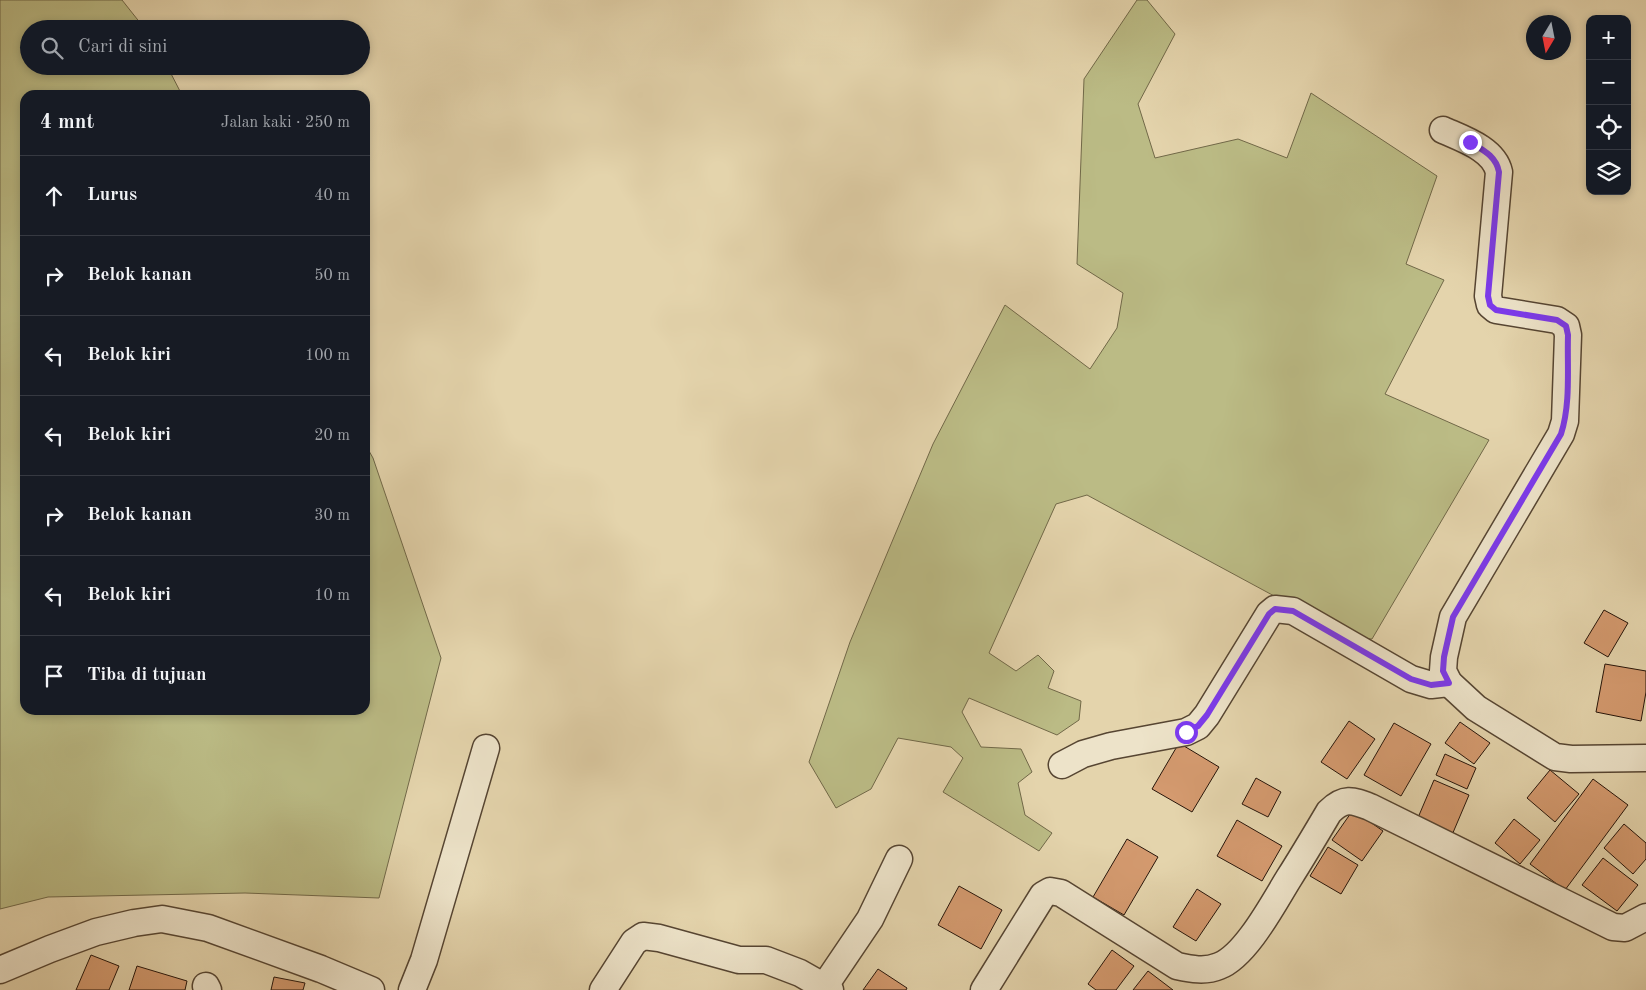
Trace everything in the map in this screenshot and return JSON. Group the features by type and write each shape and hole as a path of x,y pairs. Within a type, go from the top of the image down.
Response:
{"street":[{"path":"1444,130 1470,142 1488,154 1497,164 1499,172 1488,296 1490,305 1496,310 1557,320 1566,326 1568,335 1565,421 1561,434 1453,617 1444,657 1443,671 1449,683 1476,708 1555,757 1571,759 1646,758"},
{"path":"1062,765 1082,754 1111,746 1186,732 1198,726 1207,715 1269,614 1275,609 1293,611 1411,679 1431,685 1449,683"},
{"path":"412,990 424,960 486,748"},
{"path":"984,990 1043,895 1050,891 1061,892 1177,966 1206,969 1220,966 1233,957 1252,937 1330,812 1345,801 1355,801 1370,807 1613,927 1639,928"},
{"path":"603,990 634,942 644,936 660,938 739,960 766,960 827,988 870,919 899,859"},
{"path":"0,970 50,948 96,932 162,919 208,928 322,969 371,990"}],"green space":[{"path":"0,0 122,0 138,20 20,20 20,75 172,75 179,90 20,90 20,715 370,715 370,453 441,658 379,898 245,893 48,897 0,909"},
{"path":"1137,0 1147,0 1175,34 1138,104 1155,158 1238,139 1287,158 1311,93 1437,176 1406,264 1444,280 1385,394 1489,440 1372,639 1352,638 1087,495 1056,504 989,653 1016,671 1038,655 1054,671 1048,688 1081,701 1079,720 1057,735 969,698 962,712 981,747 1021,749 1032,772 1018,783 1025,815 1052,833 1039,851 943,792 963,758 951,747 898,738 871,789 836,808 809,762 850,642 933,444 1005,305 1090,369 1117,328 1123,293 1077,264 1084,79"}],"building":[{"path":"1604,610 1628,623 1608,657 1584,643"},
{"path":"1605,664 1646,671 1646,692 1641,721 1596,712"},
{"path":"1349,721 1375,739 1347,779 1321,762"},
{"path":"1460,722 1490,743 1474,764 1445,743"},
{"path":"1394,723 1431,744 1401,796 1364,775"},
{"path":"1179,743 1219,767 1192,812 1152,789"},
{"path":"1445,754 1476,768 1467,789 1436,775"},
{"path":"1550,770 1579,794 1555,822 1527,798"},
{"path":"1256,778 1281,792 1268,817 1242,804"},
{"path":"1593,779 1628,805 1565,890 1530,864"},
{"path":"1434,780 1469,795 1452,835 1417,820"},
{"path":"1353,810 1383,831 1362,861 1332,840"},
{"path":"1514,819 1540,840 1520,864 1495,843"},
{"path":"1237,820 1282,846 1262,881 1217,856"},
{"path":"1624,824 1646,843 1646,859 1633,874 1604,848"},
{"path":"1127,839 1158,857 1124,915 1093,897"},
{"path":"1328,847 1358,865 1341,894 1310,876"},
{"path":"1603,858 1638,885 1617,911 1582,885"},
{"path":"959,886 1002,910 981,949 938,925"},
{"path":"1197,889 1221,904 1196,941 1173,927"},
{"path":"1112,950 1134,966 1116,990 1096,990 1088,984"},
{"path":"91,955 119,966 109,990 76,990"},
{"path":"137,966 187,981 185,990 129,990"},
{"path":"878,969 907,988 906,990 863,990"},
{"path":"1148,971 1173,990 1133,990"},
{"path":"274,977 305,983 303,990 271,990"}],"route":[{"path":"1186,732 1198,726 1207,715 1269,614 1275,609 1293,611 1411,679 1431,685 1449,683 1443,671 1444,657 1453,617 1561,434 1565,421 1567,392 1568,335 1566,326 1557,320 1496,310 1490,305 1488,296 1499,172 1497,164 1488,154 1470,142"}]}
